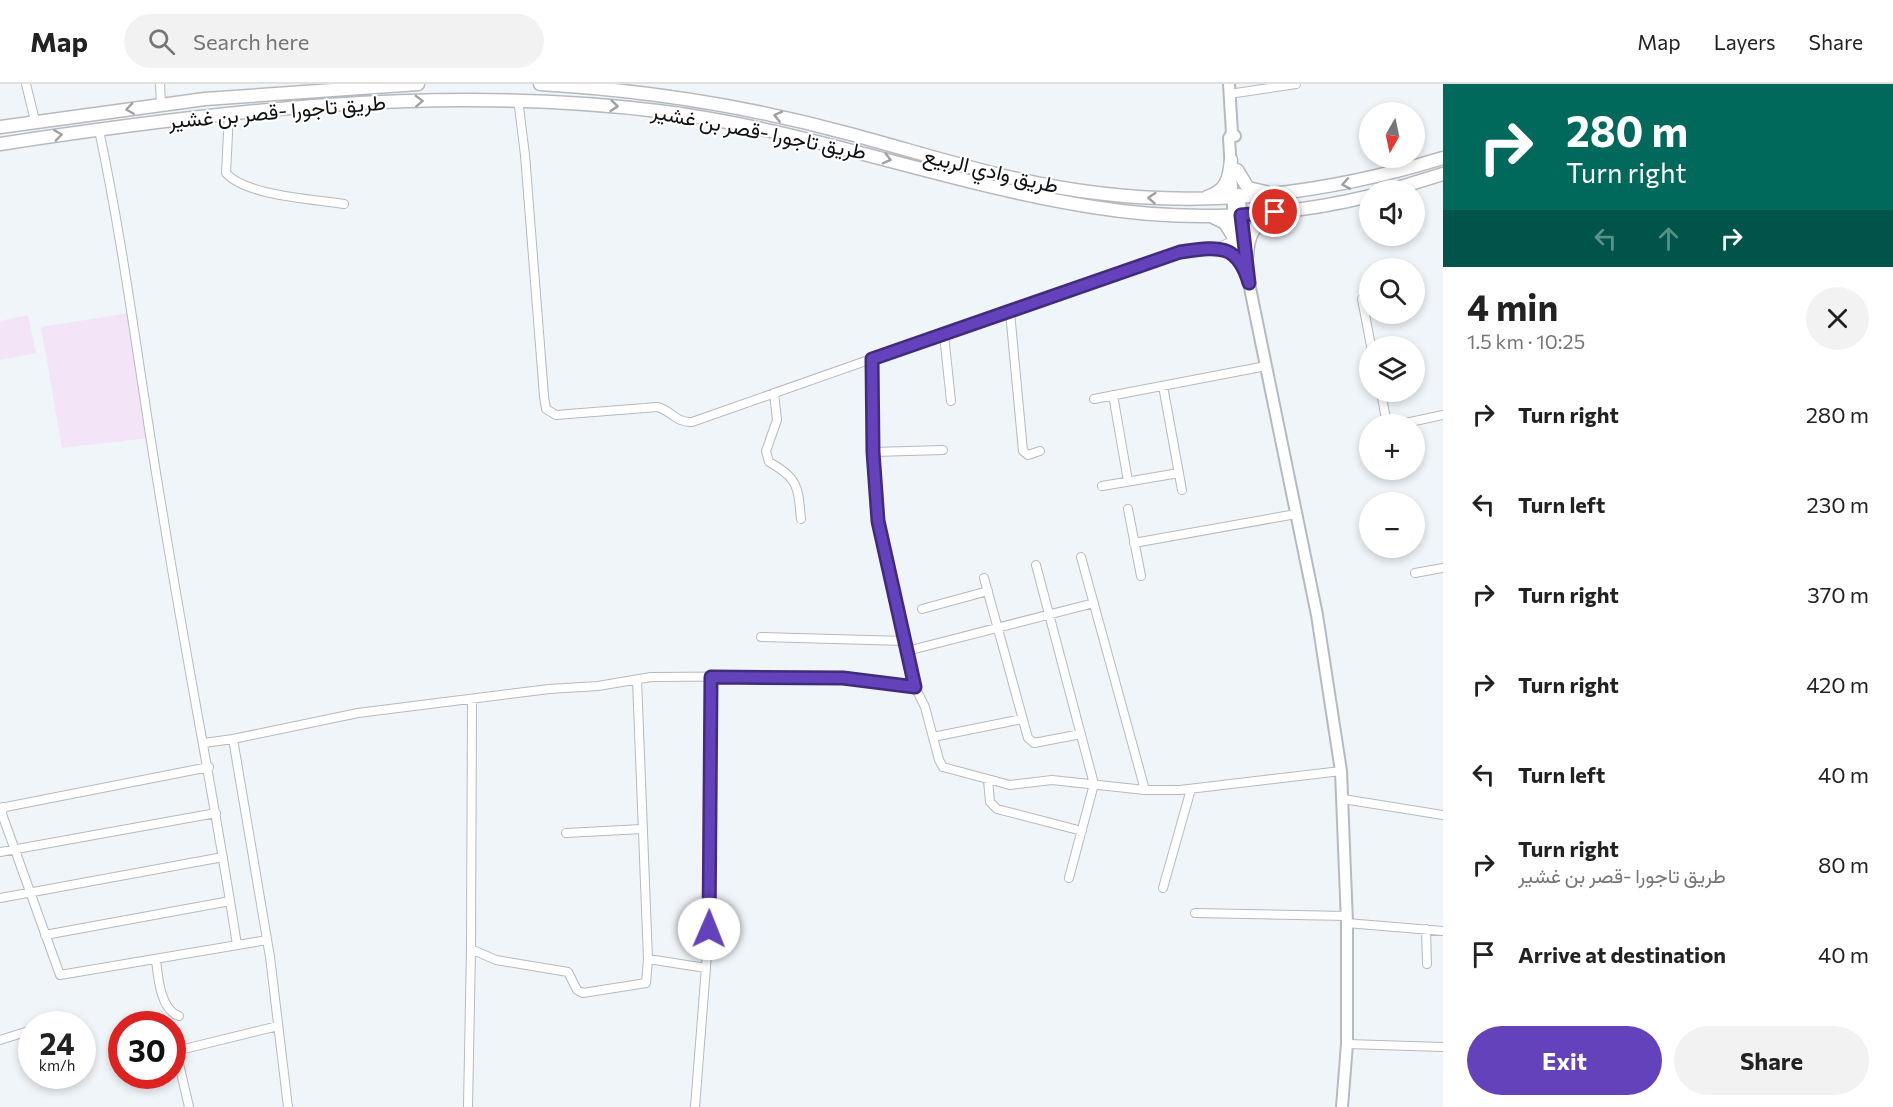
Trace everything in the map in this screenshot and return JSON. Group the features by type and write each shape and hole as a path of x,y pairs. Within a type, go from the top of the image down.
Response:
{"highway":[{"path":"0,127 161,104 418,84"},
{"name":"طريق وادي الربيع","path":"540,84 640,92 737,107 850,134 1004,177 1076,190 1197,200 1288,194 1393,174 1443,158"},
{"name":"طريق تاجورا -قصر بن غشير","path":"0,144 229,114 386,102 518,99 623,107 715,119 844,147 961,179 1095,208 1237,215 1293,211 1359,198"},
{"path":"1197,200 1223,190 1234,165"},
{"path":"1234,165 1243,183 1252,190 1288,194"},
{"path":"1424,180 1443,174"},
{"path":"1244,259 1249,237 1257,225 1293,211"},
{"path":"1203,215 1225,223 1235,239"}],"main road":[{"path":"1229,89 1232,133 1236,138 1234,165 1237,215 1244,259 1332,702 1341,771 1347,920 1347,1044 1342,1107"},
{"path":"1237,215 1235,239 1244,259"}],"street":[{"path":"26,84 35,121"},
{"path":"160,84 161,104"},
{"path":"1229,89 1296,84"},
{"path":"518,99 525,155 530,238 546,409 556,415 657,407 684,422 944,335 1156,259 1213,248 1235,239"},
{"path":"229,114 226,173 231,179 257,189 344,204"},
{"path":"99,130 115,207 162,510 209,767 237,945"},
{"path":"1213,248 1230,251 1244,259"},
{"path":"1010,312 1023,451 1028,455 1040,451"},
{"path":"944,335 951,400"},
{"path":"872,359 873,452 878,521 915,687 926,707 943,767 1010,785 1052,780 1144,789 1191,789 1341,771"},
{"path":"1094,399 1266,366"},
{"path":"1163,386 1182,490"},
{"path":"774,393 777,420 766,451 769,462 792,476 798,489 801,519"},
{"path":"1113,395 1128,481"},
{"path":"1425,419 1443,415"},
{"path":"873,452 943,450"},
{"path":"1102,486 1179,473"},
{"path":"1128,508 1141,576"},
{"path":"1134,543 1296,514"},
{"path":"1081,557 1144,789"},
{"path":"1036,564 1094,784 1069,879"},
{"path":"1415,573 1443,568"},
{"path":"984,578 1028,738 1034,743 1081,734"},
{"path":"922,609 988,591"},
{"path":"907,651 1094,603"},
{"path":"761,637 905,642"},
{"path":"204,743 358,713 666,676 843,678 915,687"},
{"path":"695,1107 709,929 711,677"},
{"path":"471,950 496,960 568,972 577,990 583,993 646,983 648,958 637,680"},
{"path":"468,1107 472,699"},
{"path":"933,737 1022,718"},
{"path":"233,739 267,940 288,1107"},
{"path":"209,767 1,808 2,814 60,975 267,940"},
{"path":"988,780 990,802 997,809 1082,831"},
{"path":"1163,888 1191,789"},
{"path":"1343,799 1443,815"},
{"path":"0,852 216,813"},
{"path":"566,833 642,829"},
{"path":"0,898 223,857"},
{"path":"45,935 230,901"},
{"path":"1195,913 1347,920 1443,931"},
{"path":"1426,928 1427,964"},
{"path":"648,958 706,968"},
{"path":"156,960 159,982 168,1008 172,1011"},
{"path":"189,1107 176,1051 278,1026"},
{"path":"0,1040 18,1034"},
{"path":"1347,1044 1443,1047"}],"shaded area":[{"path":"129,313 149,438 62,448 41,327"},
{"path":"28,315 36,353 0,360 0,321"}],"route":[{"path":"709,929 711,677 843,678 915,687 878,521 873,452 872,359 1180,252 1213,248 1230,251 1242,262 1249,283 1241,215 1275,212"}]}
